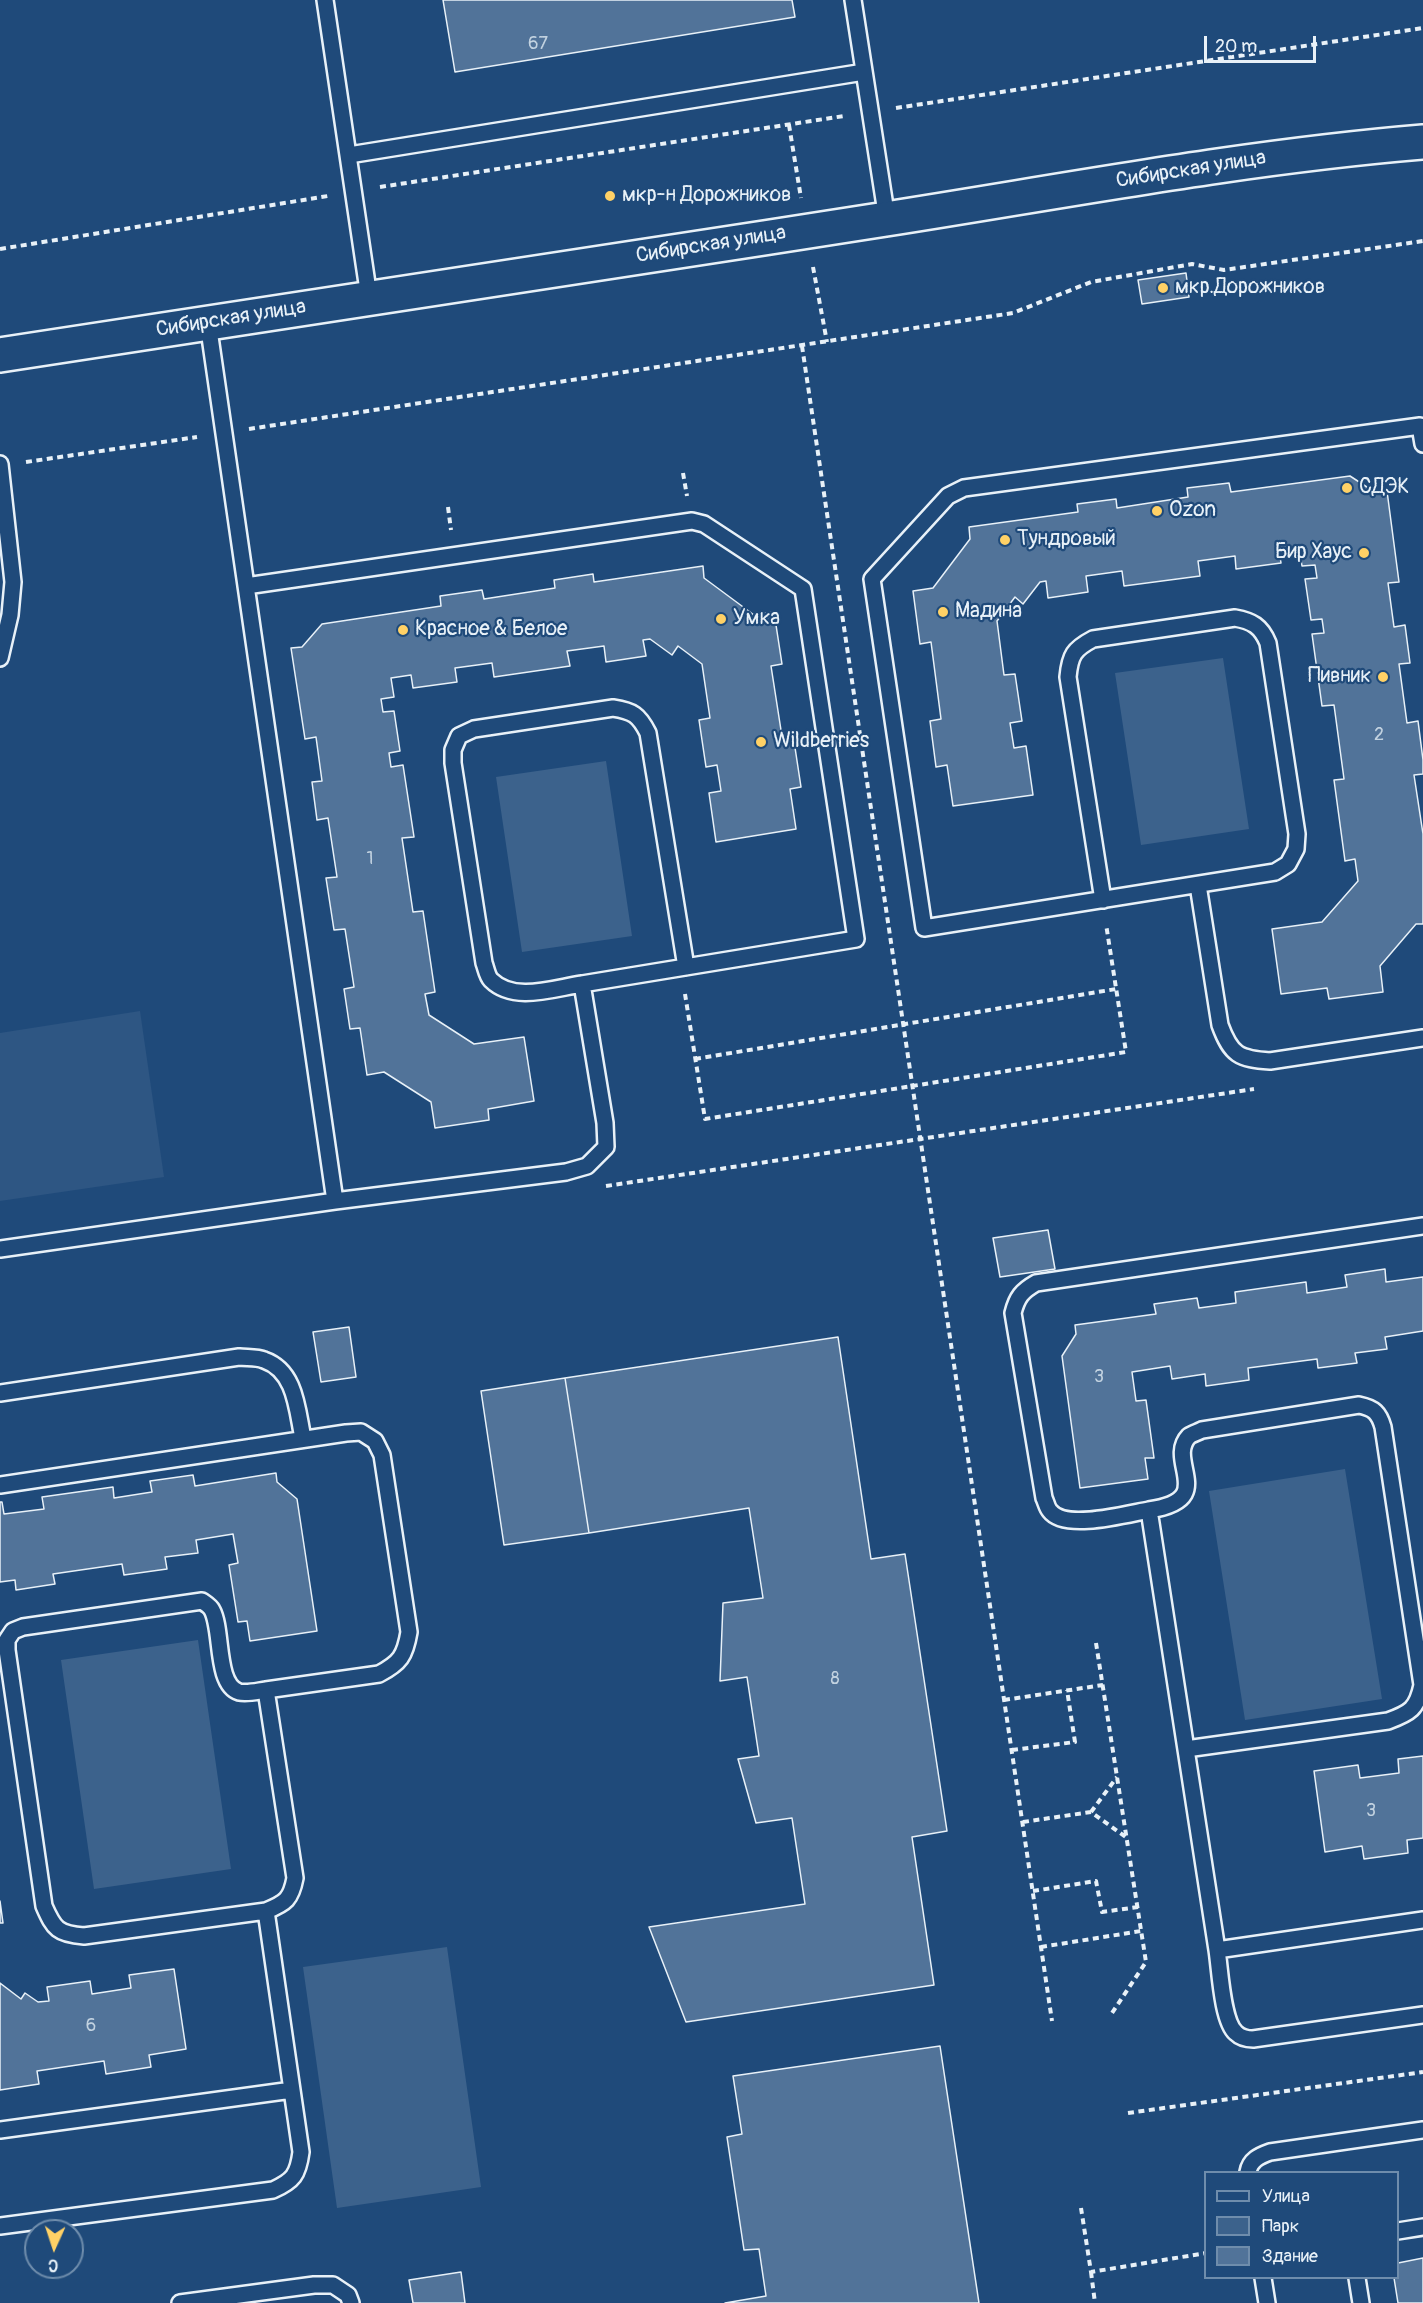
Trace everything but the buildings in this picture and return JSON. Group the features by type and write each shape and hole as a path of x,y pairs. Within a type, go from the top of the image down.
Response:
{"main road":[{"name":"Сибирская улица","path":"0,355 887,219 1277,156 1423,142"}],"lane":[{"path":"325,0 369,297"},
{"path":"853,0 887,219"},
{"path":"349,155 864,72"},
{"path":"208,323 335,1202"},
{"path":"1103,900 1068,676 1069,660 1079,646 1094,639 1235,618 1250,620 1263,630 1268,643 1297,834 1296,849 1288,864 1275,872 1198,885 1103,900 924,928 872,579 948,496 964,488 1420,426 1423,444"},
{"path":"0,465 14,582 10,615 0,658"},
{"path":"246,586 692,521 704,524 803,590 856,939 525,993 507,991 490,979 484,963 453,763 453,750 459,736 474,729 613,708 628,710 641,718 648,733 683,967"},
{"path":"1198,885 1220,1025 1227,1045 1247,1059 1270,1061 1423,1038"},
{"path":"0,1249 566,1172 587,1166 606,1147 605,1123 582,984"},
{"path":"1186,1749 1388,1721 1408,1714 1419,1700 1422,1685 1383,1427 1379,1414 1370,1407 1359,1405 1202,1430 1190,1436 1184,1446 1187,1479 1185,1493 1179,1501 1168,1508 1078,1521 1063,1520 1050,1511 1044,1498 1013,1313 1017,1300 1023,1290 1036,1283 1423,1226"},
{"path":"0,1393 239,1357 264,1360 282,1373 293,1389 303,1438"},
{"path":"0,1485 303,1438 361,1432 375,1441 382,1455 409,1632 406,1650 395,1666 379,1674 267,1690 248,1693 238,1692 229,1686 215,1617 211,1608 202,1601 13,1630 7,1640 7,1650 44,1906 52,1925 66,1935 84,1936 266,1911 281,1905 292,1894 294,1878 267,1690"},
{"path":"1149,1510 1228,2020 1233,2032 1242,2038 1253,2039 1423,2015"},
{"path":"0,2226 273,2190 287,2184 299,2169 301,2152 266,1911"},
{"path":"1217,1950 1423,1920"},
{"path":"0,2130 292,2090"},
{"path":"1248,2171 1256,2157 1270,2152 1423,2130"},
{"path":"1399,2231 1423,2227"},
{"path":"1263,2279 1267,2303"},
{"path":"1357,2279 1361,2303"},
{"path":"180,2303 314,2285 333,2285 348,2295 351,2303"}],"path":[{"path":"0,249 354,191 1423,28"},
{"path":"0,465 1013,314 1091,282 1192,264 1224,270 1423,241"},
{"path":"802,346 1052,2021"},
{"path":"837,584 872,579"},
{"path":"683,967 705,1119 1126,1052 1103,900"},
{"path":"889,934 924,928"},
{"path":"695,1059 1116,989"},
{"path":"602,1187 1259,1088"},
{"path":"1096,1643 1146,1962 1112,2013"},
{"path":"1004,1700 1103,1685"},
{"path":"1012,1750 1075,1742 1067,1690"},
{"path":"1091,1812 1117,1777"},
{"path":"1023,1822 1091,1812 1127,1838"},
{"path":"1033,1891 1096,1881 1102,1912 1138,1907"},
{"path":"1041,1947 1142,1931"},
{"path":"1128,2114 1423,2072"},
{"path":"1081,2208 1095,2303"},
{"path":"1091,2272 1204,2253"}],"shaded area":[{"path":"140,1011 164,1177 0,1201 0,1033"}],"green space":[{"path":"1223,658 1249,829 1141,845 1115,673"},
{"path":"606,761 632,936 522,952 496,777"},
{"path":"1345,1469 1382,1699 1245,1720 1209,1491"},
{"path":"198,1640 231,1869 94,1889 61,1660"},
{"path":"447,1947 481,2187 337,2208 303,1967"}],"place":[{"name":"мкр-н Дорожников","path":"610,196"},
{"name":"мкр.Дорожников","path":"1163,288"},
{"name":"СДЭК","path":"1347,488"},
{"name":"Ozon","path":"1157,511"},
{"name":"Тундровый","path":"1005,540"},
{"name":"Бир Хаус","path":"1364,553"},
{"name":"Мадина","path":"943,612"},
{"name":"Умка","path":"721,619"},
{"name":"Красное & Белое","path":"403,630"},
{"name":"Пивник","path":"1383,677"},
{"name":"Wildberries","path":"761,742"}]}
